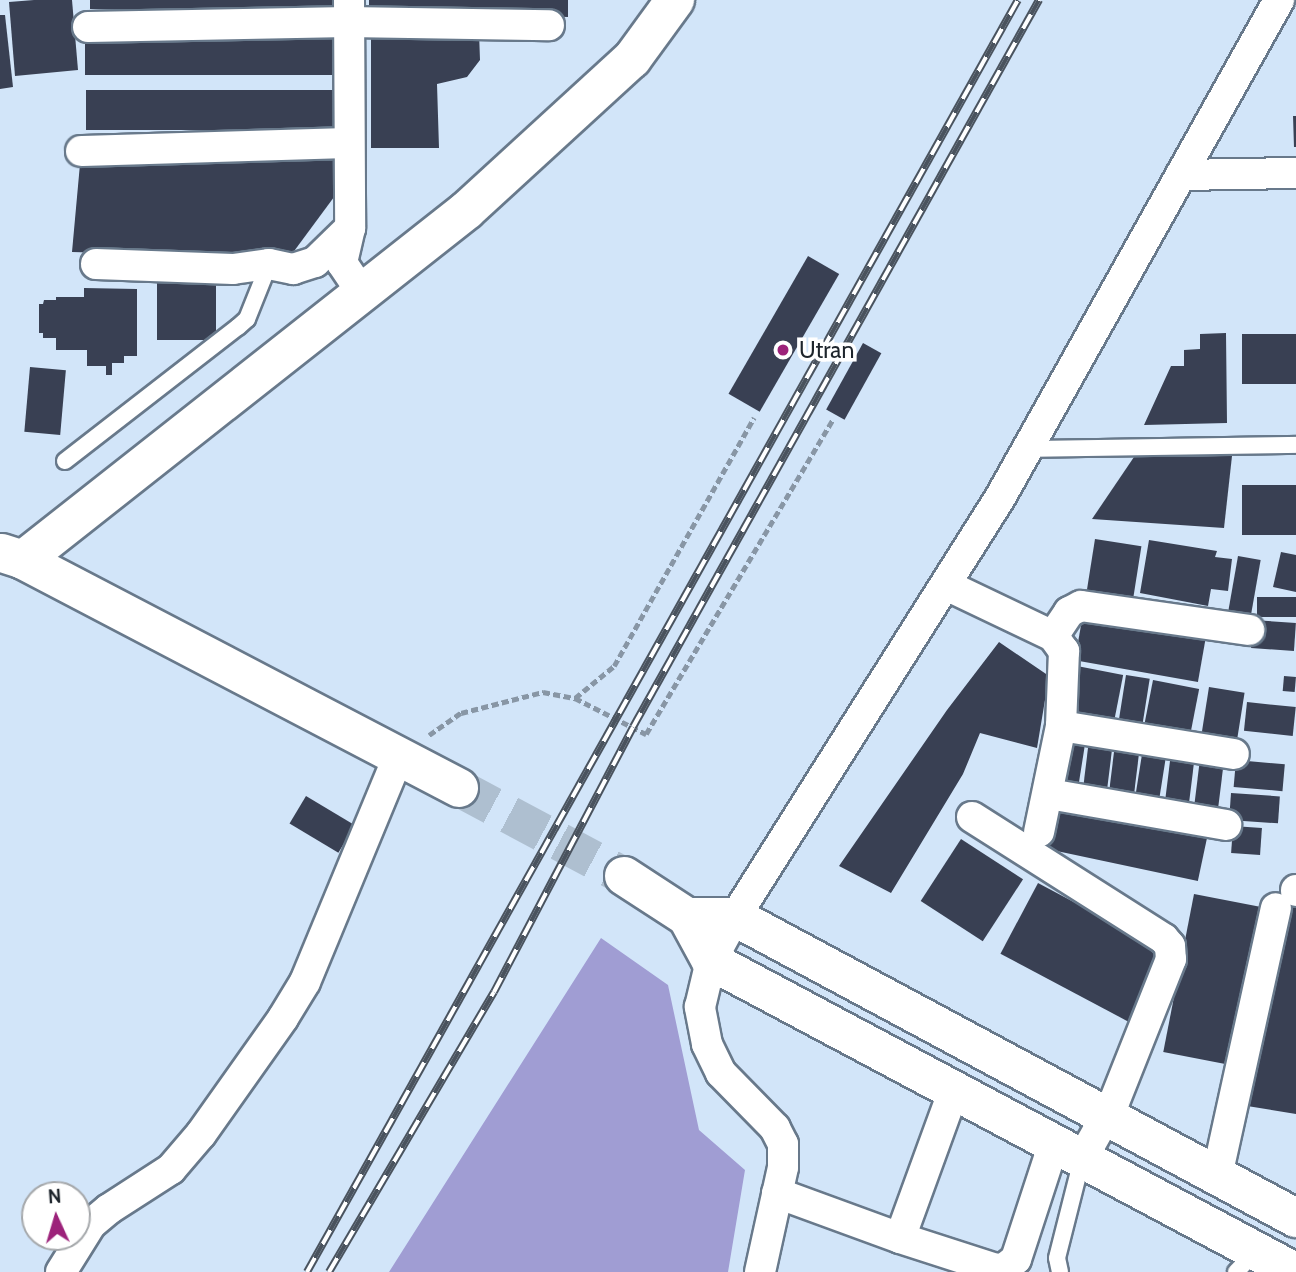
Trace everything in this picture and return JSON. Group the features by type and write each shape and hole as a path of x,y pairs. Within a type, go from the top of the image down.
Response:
{"street":[{"path":"459,788 12,557 362,293 467,210 576,114 632,59 675,0"},
{"path":"760,1272 783,1167 783,1144 775,1128 721,1073 707,1044 700,1007 711,961 735,917 946,585 1027,449 1279,0"},
{"path":"348,11 350,228 342,263 362,293"},
{"path":"89,27 348,11 549,25"},
{"path":"81,151 349,143"},
{"path":"1181,175 1296,173"},
{"path":"96,264 233,269 269,264 293,270 315,262 350,228"},
{"path":"946,585 1053,636 1064,651 1061,726 1049,794 1039,831"},
{"path":"1053,636 1069,612 1081,606 1250,630"},
{"path":"1061,726 1234,754"},
{"path":"61,1272 91,1224 109,1209 171,1169 201,1134 283,1018 305,982 399,755"},
{"path":"1049,794 1226,825"},
{"path":"777,1192 900,1238 996,1269 1012,1264 1068,1151 1107,1116 1171,959 1170,946 1164,939 972,817"},
{"path":"624,876 687,917 711,961 1068,1151 1246,1262 1295,1272"},
{"path":"1217,1176 1289,896"},
{"path":"687,917 735,917 1296,1218"},
{"path":"900,1238 954,1090"}],"lane":[{"path":"65,461 247,319 269,264"},
{"path":"1027,449 1296,445"},
{"path":"1060,1272 1057,1258 1068,1151"}],"path":[{"path":"575,698 614,666 754,418"},
{"path":"461,713 543,692 575,698 646,734 833,419"}],"shaded area":[{"path":"601,938 668,985 699,1130 745,1170 728,1272 389,1272"}],"building":[{"path":"72,0 78,70 15,76 9,2"},
{"path":"90,0 337,0 337,14 90,9"},
{"path":"369,0 568,0 568,17 369,12"},
{"path":"0,15 5,15 13,87 0,89"},
{"path":"371,29 479,32 480,60 467,77 437,84 439,148 371,148"},
{"path":"85,35 332,35 332,75 85,75"},
{"path":"86,90 333,90 333,130 86,130"},
{"path":"1293,116 1296,116 1296,147 1294,147"},
{"path":"338,155 337,193 289,258 72,252 80,164"},
{"path":"808,256 839,274 760,412 728,394"},
{"path":"157,280 216,280 216,340 157,340"},
{"path":"84,288 137,289 137,356 124,356 124,363 112,363 112,375 106,375 106,366 87,366 87,350 56,350 56,338 43,338 43,333 39,333 39,304 43,304 44,300 56,300 56,297 84,297"},
{"path":"1226,333 1227,423 1144,425 1171,366 1184,366 1184,350 1200,349 1200,334"},
{"path":"1242,334 1296,334 1296,384 1242,384"},
{"path":"863,343 881,353 845,420 826,409"},
{"path":"30,367 66,370 60,435 24,432"},
{"path":"1232,456 1224,528 1092,519 1134,457"},
{"path":"1242,485 1296,485 1296,535 1242,535"},
{"path":"1095,539 1141,546 1133,602 1086,594"},
{"path":"1149,540 1217,551 1215,557 1232,559 1228,591 1211,589 1208,606 1140,593"},
{"path":"1281,552 1296,555 1296,592 1273,587"},
{"path":"1238,556 1261,560 1251,616 1228,612"},
{"path":"1257,597 1296,597 1296,617 1257,617"},
{"path":"1083,614 1206,636 1198,682 1075,660"},
{"path":"1253,620 1296,623 1294,651 1251,648"},
{"path":"999,642 1049,676 1037,748 980,733 963,774 891,893 839,866 947,710"},
{"path":"1077,666 1123,675 1114,720 1068,711"},
{"path":"1126,675 1150,679 1142,729 1118,725"},
{"path":"1284,676 1296,677 1295,692 1283,691"},
{"path":"1153,680 1199,689 1190,735 1144,726"},
{"path":"1209,687 1245,693 1237,739 1202,733"},
{"path":"1247,702 1296,707 1293,736 1244,731"},
{"path":"1062,736 1086,740 1078,789 1054,785"},
{"path":"1089,740 1113,743 1107,793 1083,790"},
{"path":"1115,744 1140,747 1134,797 1109,794"},
{"path":"1143,748 1167,752 1159,802 1135,798"},
{"path":"1171,753 1195,756 1189,807 1165,804"},
{"path":"1200,759 1224,762 1218,813 1194,810"},
{"path":"1236,760 1285,764 1282,791 1234,787"},
{"path":"1231,793 1280,796 1278,823 1229,820"},
{"path":"306,796 355,825 338,853 290,823"},
{"path":"1057,803 1208,835 1198,881 1047,849"},
{"path":"1233,826 1262,828 1260,855 1231,853"},
{"path":"961,839 1023,879 983,941 921,901"},
{"path":"1038,883 1168,952 1130,1023 1000,954"},
{"path":"1194,894 1264,908 1233,1066 1163,1052"},
{"path":"1284,903 1296,905 1296,1114 1241,1105"}],"tunnel":[{"path":"459,788 624,876"}],"railway":[{"path":"307,1272 1018,0"},
{"path":"329,1272 494,992 633,727 1039,0"}],"place":[{"name":"Utran","path":"783,350"}]}
